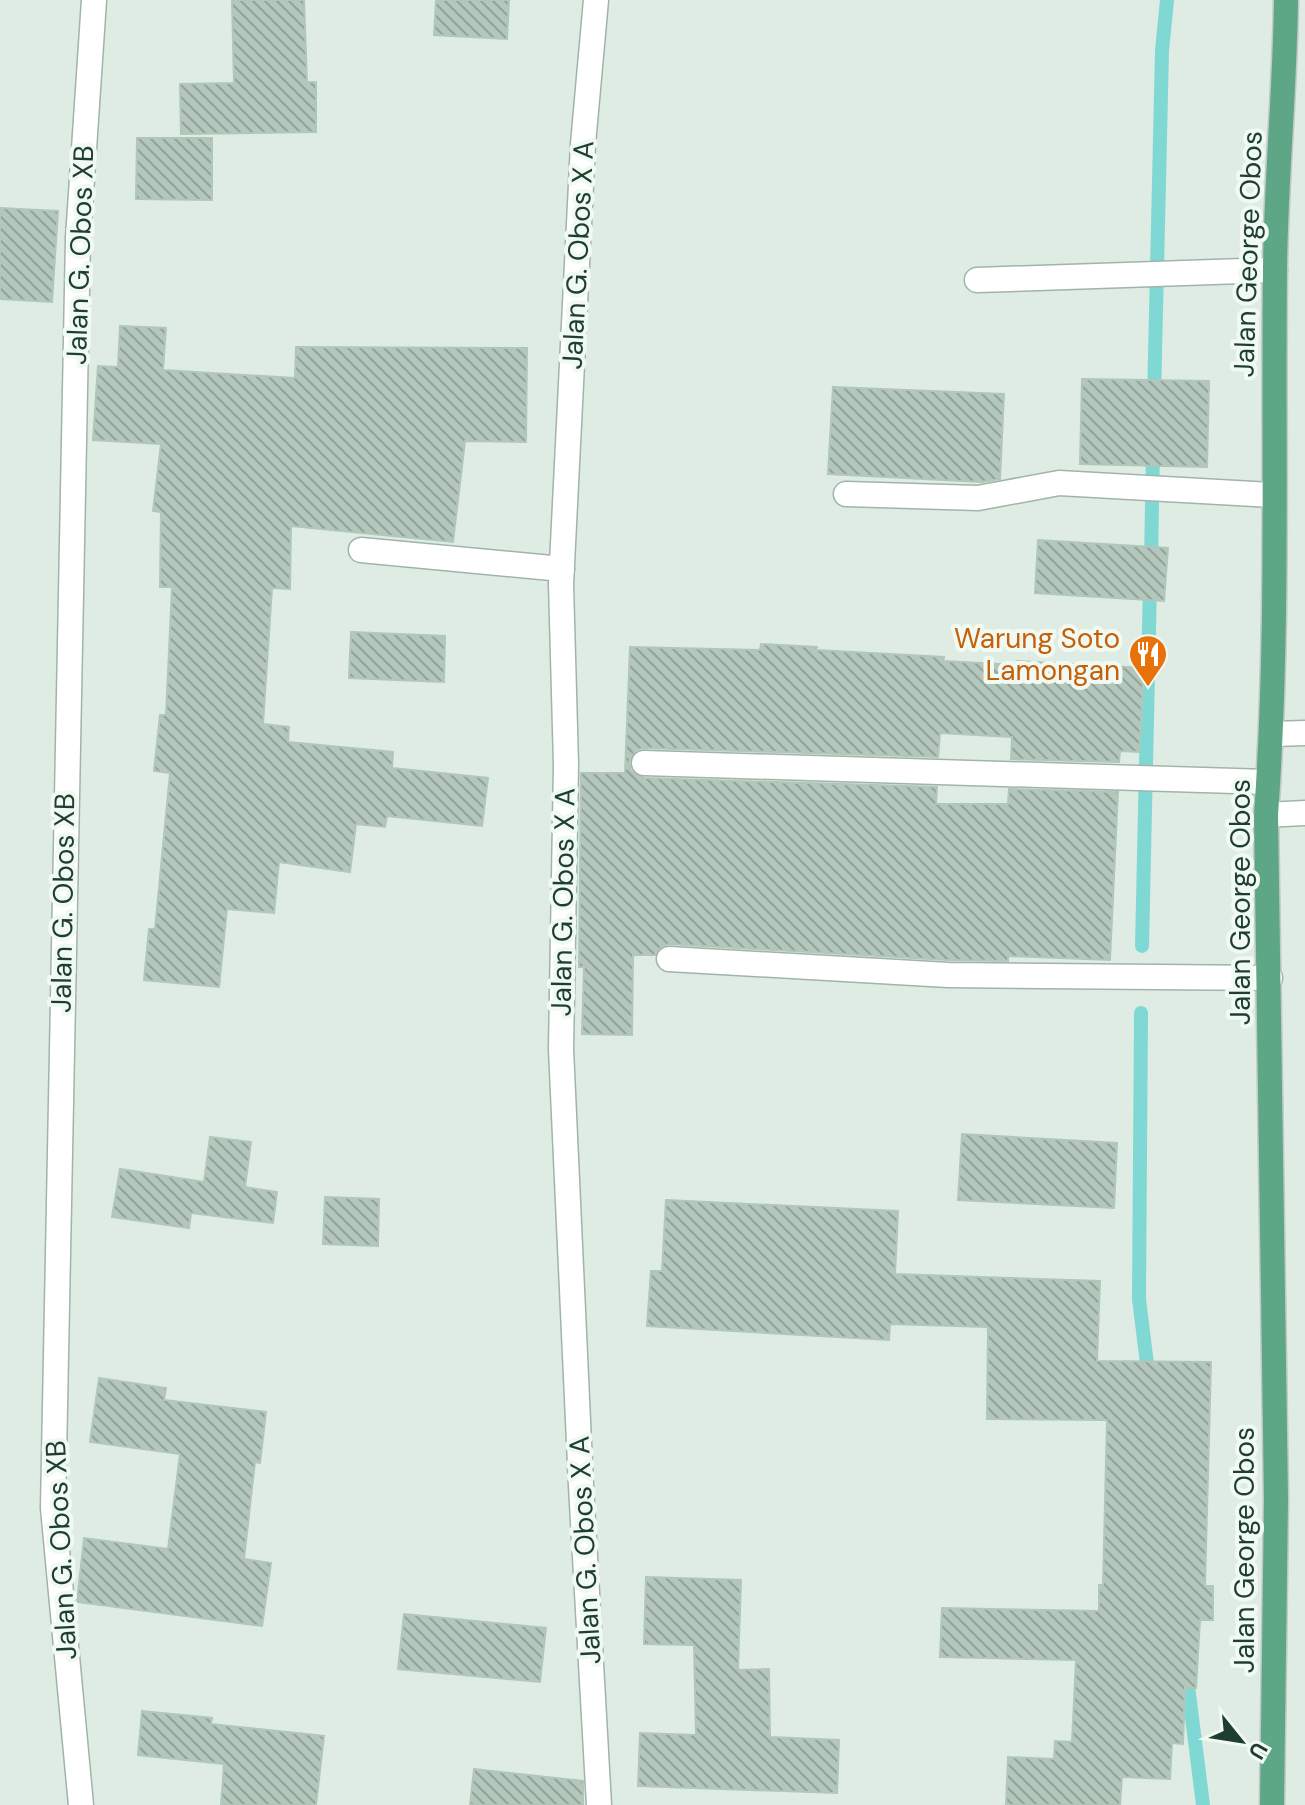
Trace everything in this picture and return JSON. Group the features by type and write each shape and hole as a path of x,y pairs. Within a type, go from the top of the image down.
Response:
{"main road":[{"name":"Jalan George Obos","path":"1272,1805 1276,1484 1266,815 1273,734 1275,270 1286,0"}],"street":[{"name":"Jalan G. Obos XB","path":"81,1805 53,1508 78,238 94,0"},
{"name":"Jalan G. Obos X A","path":"596,0 583,144 562,569 566,765 561,1049 599,1805"},
{"path":"977,280 1275,270"},
{"path":"846,494 978,498 1059,483 1273,495"},
{"path":"361,550 562,569"},
{"path":"1273,734 1305,733"},
{"path":"644,763 1268,782"},
{"path":"1266,815 1305,813"},
{"path":"669,959 948,975 1270,978"}],"building":[{"path":"232,0 304,0 307,82 316,82 316,132 181,134 180,84 234,83"},
{"path":"436,0 509,0 507,39 434,35"},
{"path":"137,138 212,138 212,200 136,199"},
{"path":"0,208 58,211 52,302 0,299"},
{"path":"120,326 166,328 163,370 295,378 296,347 527,348 526,442 465,441 453,542 291,526 290,589 272,588 263,724 289,727 288,742 393,752 392,768 488,778 482,826 387,816 385,827 356,824 350,872 279,862 274,913 227,909 219,987 144,980 149,929 155,929 170,773 154,771 160,715 166,715 172,587 160,587 161,512 153,511 161,444 93,440 98,366 118,367"},
{"path":"1082,379 1209,381 1207,467 1080,464"},
{"path":"833,387 1004,394 1000,479 982,482 828,474"},
{"path":"1038,540 1168,548 1164,601 1035,593"},
{"path":"351,632 445,636 444,682 349,678"},
{"path":"761,644 944,657 943,661 1017,665 1017,661 1144,668 1139,752 1120,751 1119,762 1011,759 1012,737 940,733 938,757 644,748 636,750 629,762 631,771 644,778 937,787 936,804 1008,804 1009,789 1118,792 1110,960 1008,956 1008,961 948,960 669,944 662,946 655,955 633,955 632,1035 582,1034 584,967 579,967 581,773 625,773 630,647 760,650"},
{"path":"962,1134 1117,1143 1114,1208 958,1200"},
{"path":"210,1137 251,1142 245,1187 277,1192 273,1223 191,1213 189,1228 112,1217 120,1169 204,1182"},
{"path":"325,1197 379,1199 378,1246 323,1244"},
{"path":"666,1200 898,1211 895,1274 1100,1281 1097,1361 1211,1362 1205,1586 1213,1586 1213,1620 1200,1620 1196,1688 1185,1688 1183,1744 1172,1743 1170,1779 1122,1777 1120,1805 1006,1805 1008,1757 1054,1759 1055,1741 1072,1742 1076,1660 940,1657 942,1608 1099,1611 1099,1585 1103,1585 1107,1420 987,1419 988,1327 890,1324 889,1340 647,1326 651,1271 662,1271"},
{"path":"99,1378 166,1388 164,1400 266,1412 260,1463 255,1462 244,1559 271,1563 262,1626 77,1602 84,1538 168,1549 180,1454 90,1442"},
{"path":"646,1577 741,1580 738,1670 769,1669 770,1737 839,1740 837,1793 638,1786 640,1733 696,1735 694,1645 644,1644"},
{"path":"404,1614 546,1628 540,1682 398,1669"},
{"path":"142,1711 212,1718 211,1724 324,1736 316,1805 221,1805 224,1764 138,1755"},
{"path":"474,1769 583,1781 583,1805 470,1805"}],"waterway":[{"path":"1154,399 1162,51 1167,0"},
{"path":"1151,563 1153,448"},
{"path":"1142,946 1150,584"},
{"path":"1141,1013 1139,1299 1149,1380"},
{"path":"1186,1670 1203,1805"}],"place":[{"name":"Warung Soto Lamongan","path":"1148,688"}]}
